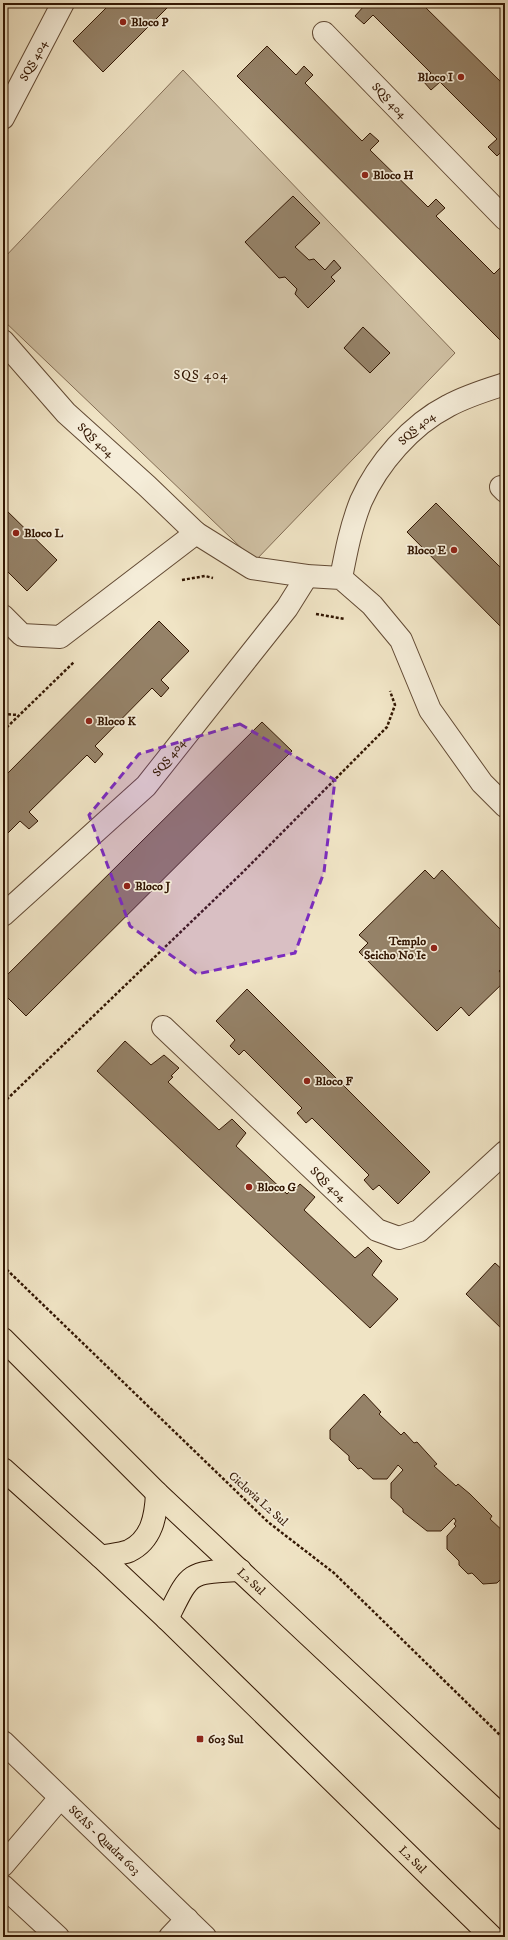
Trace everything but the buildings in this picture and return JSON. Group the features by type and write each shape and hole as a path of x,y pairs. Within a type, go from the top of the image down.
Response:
{"main road":[{"name":"L2 Sul","path":"3,1339 157,1493 505,1819"},
{"name":"L2 Sul","path":"3,1469 101,1557 167,1619 492,1937"},
{"path":"101,1557 128,1551 146,1539 156,1513 157,1493"},
{"path":"167,1619 184,1586 192,1576 204,1572 240,1570"}],"street":[{"name":"SQS 404","path":"3,118 64,3"},
{"name":"SQS 404","path":"324,33 505,219"},
{"name":"SQS 404","path":"3,341 66,413 147,486 196,533 252,568 307,576 340,578 351,531 362,500 386,460 420,425 448,406 505,384"},
{"path":"3,616 22,635 60,637 196,533"},
{"name":"SQS 404","path":"3,915 146,786 287,608 307,576"},
{"path":"340,578 372,605 401,640 430,710 482,783 505,806"},
{"name":"SQS 404","path":"162,1027 377,1230 399,1238 419,1230 505,1152"},
{"name":"SGAS - Quadra 603","path":"3,1742 205,1937"},
{"path":"3,1865 60,1798"},
{"path":"3,1886 58,1937"},
{"path":"170,1937 187,1919"}],"path":[{"path":"177,581 205,576 218,578"},
{"path":"287,608 347,620"},
{"path":"3,731 76,659"},
{"path":"3,1103 243,872 387,727 395,706 388,685"},
{"path":"3,714 19,715"},
{"name":"Ciclovia L2 Sul","path":"3,1266 268,1522 334,1573 505,1740"}],"highlighted area":[{"path":"240,724 335,780 324,872 295,953 197,974 130,926 89,815 139,754"}],"shaded area":[{"path":"183,70 455,353 255,561 3,320 3,259"}],"place":[{"name":"Bloco P","path":"123,22"},
{"name":"Bloco I","path":"461,77"},
{"name":"Bloco H","path":"365,175"},
{"name":"Bloco L","path":"16,533"},
{"name":"Bloco E","path":"454,550"},
{"name":"Bloco K","path":"89,721"},
{"name":"Bloco J","path":"127,886"},
{"name":"Templo Seicho No Ie","path":"434,948"},
{"name":"Bloco F","path":"307,1081"},
{"name":"Bloco G","path":"249,1187"},
{"name":"603 Sul","path":"200,1739"}],"district":[{"name":"SQS 404","path":"201,375"}]}
